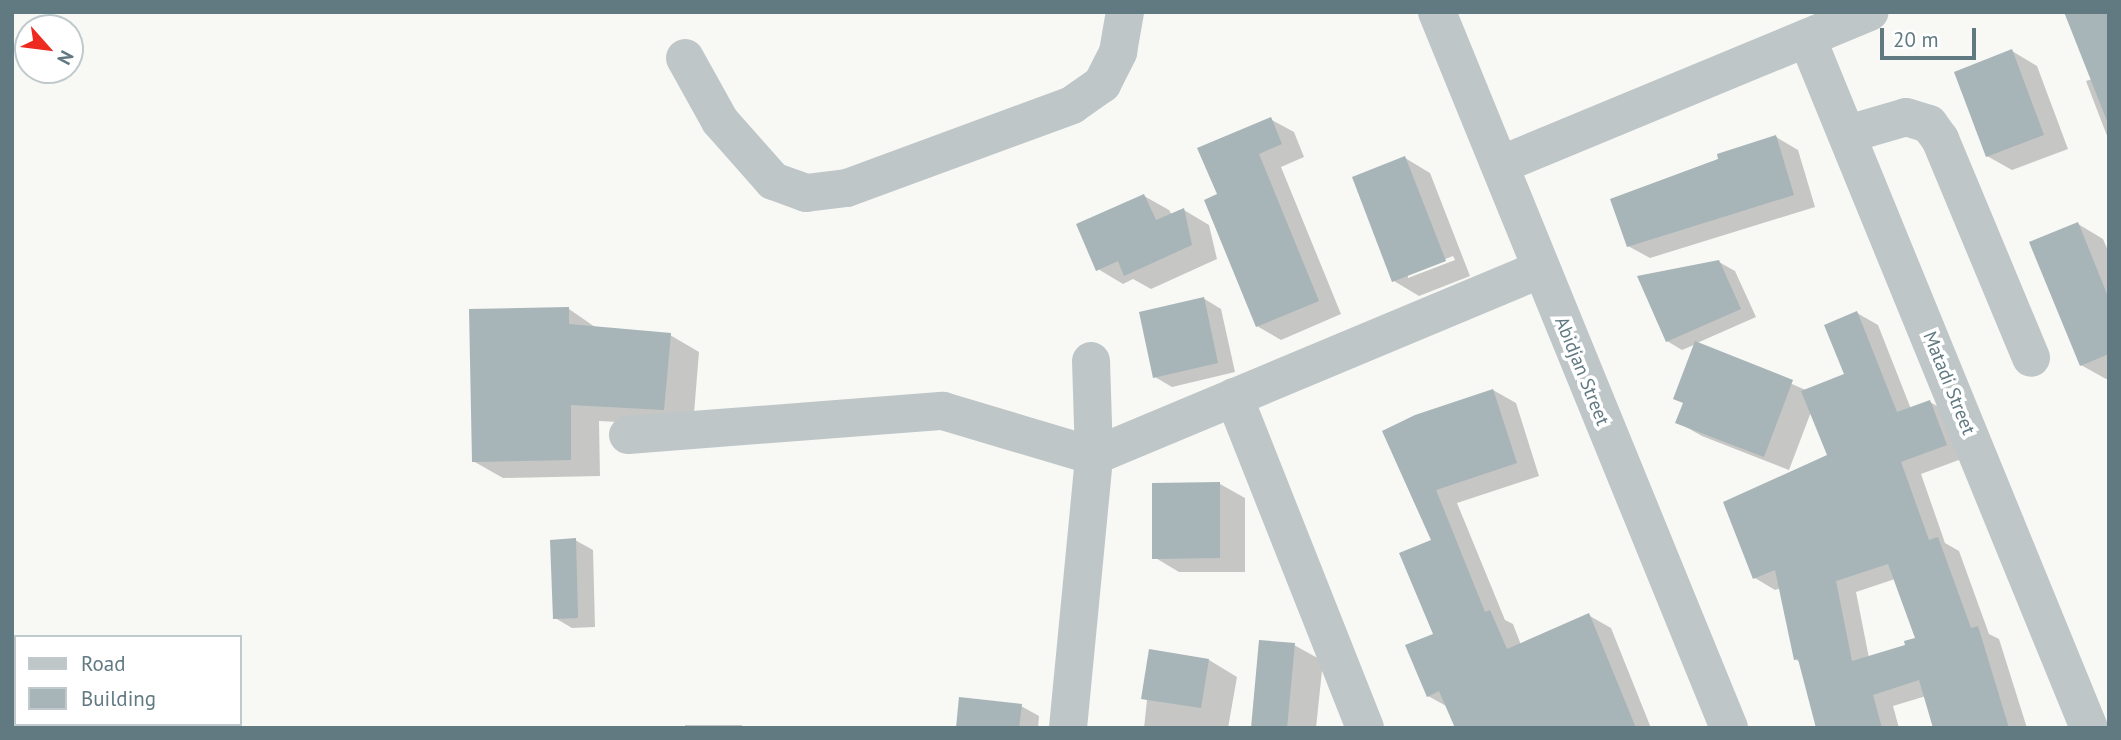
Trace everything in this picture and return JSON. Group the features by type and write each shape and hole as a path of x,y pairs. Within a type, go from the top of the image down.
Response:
{"street":[{"path":"685,58 720,121 773,181 806,192 846,188 1072,105 1102,84 1118,52 1125,12"},
{"name":"Abidjan Street","path":"1437,12 1729,728"},
{"path":"1500,165 1870,12"},
{"name":"Matadi Street","path":"1807,38 2089,728"},
{"path":"1847,134 1906,117 1929,124 1940,139 2031,358"},
{"path":"628,435 943,411 1094,456 1540,269"},
{"path":"1068,728 1094,456 1091,360"},
{"path":"1234,397 1366,728"}],"building":[{"path":"2064,12 2109,12 2109,121 2107,121"},
{"path":"2012,49 2044,135 1986,157 1954,72"},
{"path":"1271,117 1282,144 1259,154 1319,301 1256,327 1204,200 1217,194 1197,148"},
{"path":"1776,135 1794,195 1627,247 1610,199 1718,159 1717,154"},
{"path":"1405,156 1446,261 1392,282 1352,177"},
{"path":"1144,194 1156,220 1184,208 1192,245 1124,276 1118,261 1096,271 1076,224"},
{"path":"2078,222 2109,299 2109,354 2080,366 2029,242"},
{"path":"1719,260 1741,309 1666,342 1637,276"},
{"path":"1204,297 1218,363 1153,378 1139,312"},
{"path":"569,307 569,324 671,333 664,410 571,405 571,460 472,462 469,309"},
{"path":"1857,311 1897,412 1930,400 1947,445 1901,462 1929,540 1938,537 1971,628 1978,626 2009,728 1933,728 1919,680 1873,695 1882,728 1816,728 1798,659 1794,660 1775,570 1753,579 1723,502 1827,455 1801,391 1844,374 1824,325","holes":["1888,564 1915,638 1904,641 1905,645 1852,661 1836,581"]},
{"path":"1695,341 1793,380 1764,457 1675,423 1683,403 1673,399"},
{"path":"1493,389 1517,463 1436,490 1485,612 1490,610 1507,649 1589,613 1636,728 1455,728 1439,691 1427,697 1405,645 1433,634 1399,553 1431,540 1382,431 1415,415"},
{"path":"1220,482 1220,558 1152,559 1152,483"},
{"path":"576,538 578,618 553,619 550,540"},
{"path":"1259,640 1295,643 1287,728 1251,728"},
{"path":"1149,649 1209,659 1201,708 1141,699"},
{"path":"959,697 1022,704 1019,728 956,728"}]}
